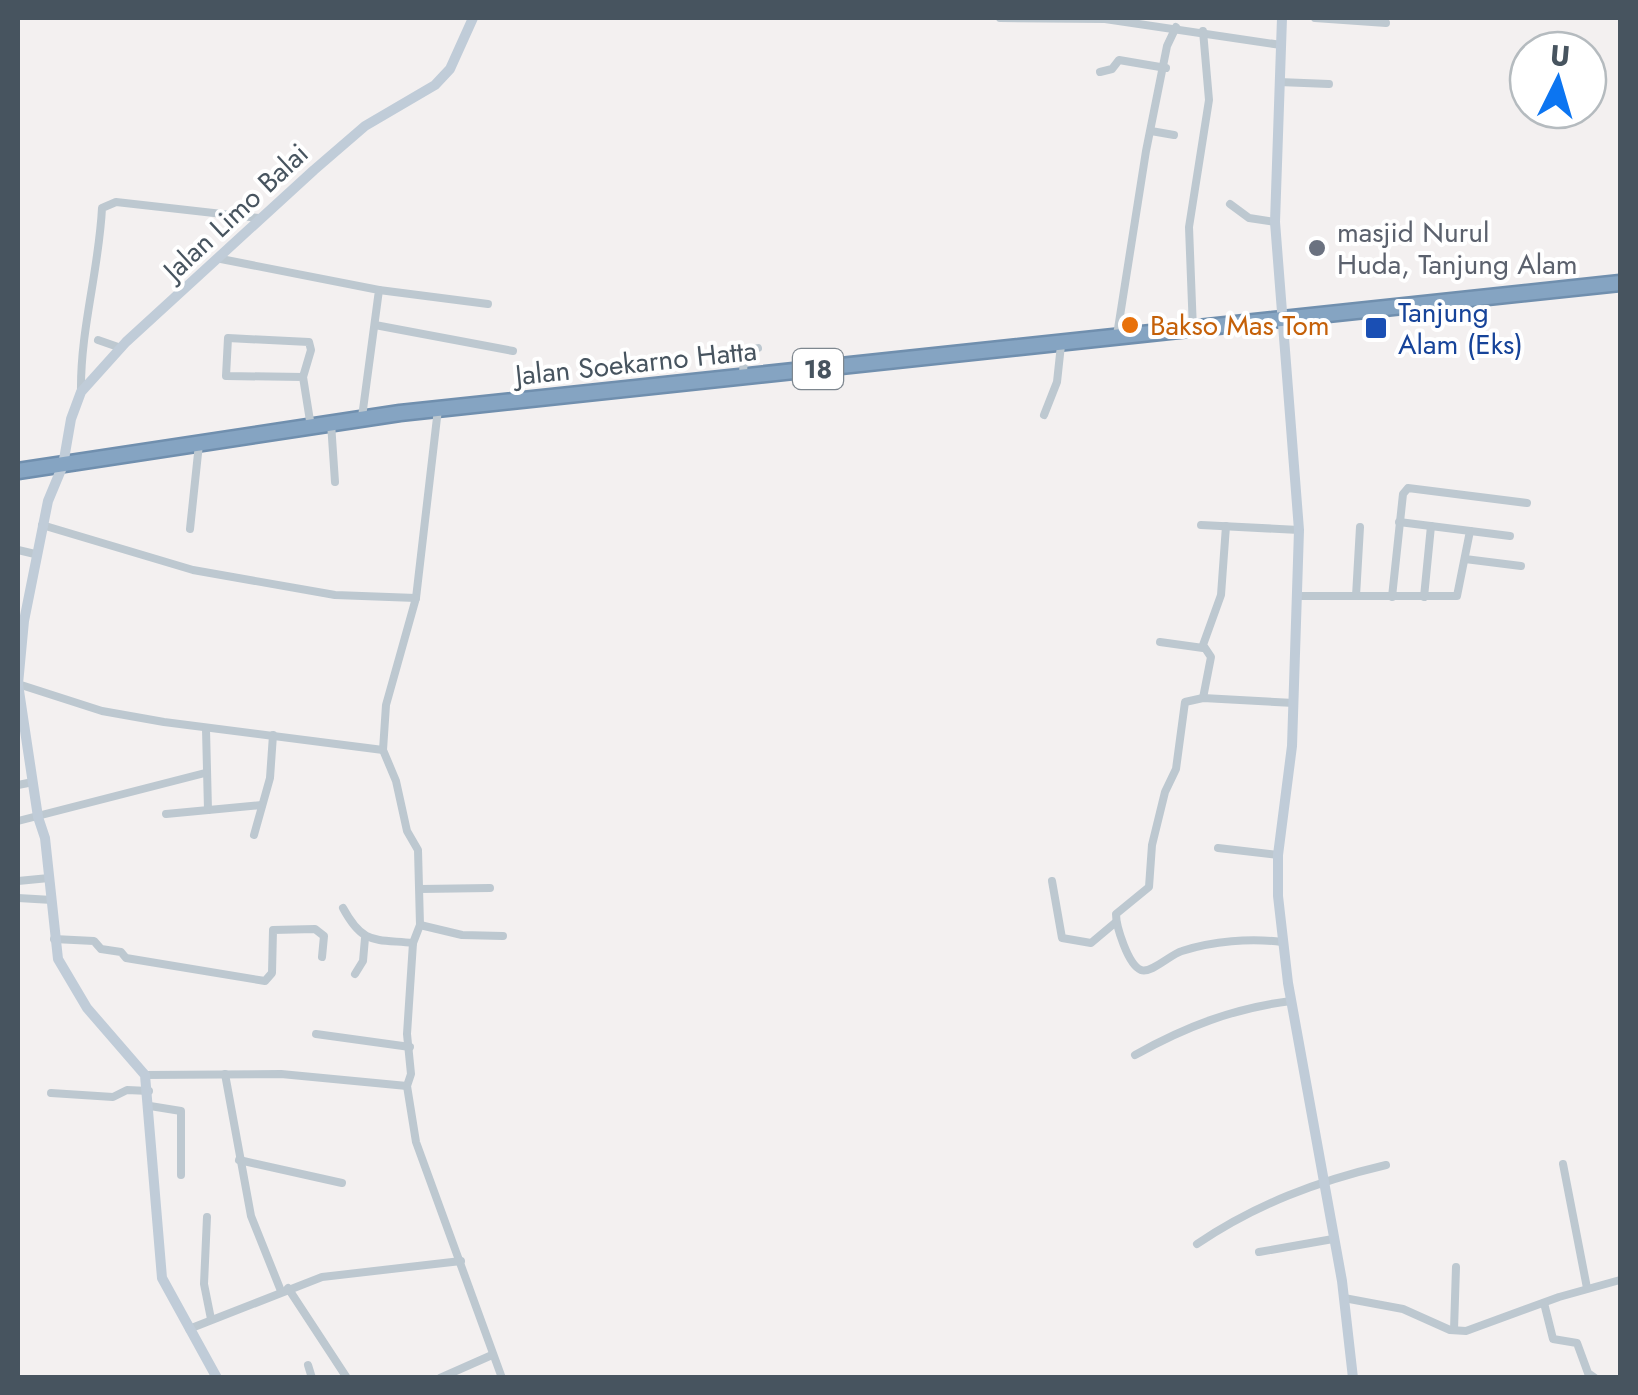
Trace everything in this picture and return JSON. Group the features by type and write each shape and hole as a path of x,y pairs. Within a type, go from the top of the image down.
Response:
{"highway":[{"name":"Jalan Soekarno Hatta","path":"18,472 438,409 1117,340 1620,283"}],"street":[{"name":"Jalan Limo Balai","path":"145,1075 68,981 54,939 49,878 18,684 35,554 63,465 71,420 82,392 121,348 220,259 259,218 365,126 436,85 450,68 473,18"},
{"path":"1000,18 1104,19 1281,46"},
{"path":"1282,18 1275,222 1299,530 1294,703 1278,855 1282,942 1344,1298 1353,1378"},
{"path":"1315,18 1386,23"},
{"path":"1117,340 1151,131 1166,68 1166,46 1176,27"},
{"path":"1193,331 1189,227 1208,100 1203,32"},
{"path":"1100,72 1112,69 1119,60 1166,68"},
{"path":"1279,82 1329,84"},
{"path":"1151,131 1174,135"},
{"path":"82,392 81,352 100,259 102,208 116,202 259,218"},
{"path":"1230,204 1248,218 1275,222"},
{"path":"220,259 379,290 488,304"},
{"path":"362,418 379,290"},
{"path":"375,326 514,351"},
{"path":"303,377 226,376 228,338 308,342 311,350 303,377 311,427"},
{"path":"98,340 121,348"},
{"path":"1044,415 1058,382 1061,345"},
{"path":"743,376 744,352 758,348"},
{"path":"438,409 416,598 386,705 383,750 396,781 407,832 418,850 420,924 413,942 406,1034 410,1047 407,1086 424,1174 461,1261 502,1378"},
{"path":"332,424 335,482"},
{"path":"190,530 199,444"},
{"path":"1392,597 1403,494 1412,488 1527,503"},
{"path":"1399,522 1510,536"},
{"path":"1201,525 1299,530"},
{"path":"42,526 192,570 335,595 416,598"},
{"path":"1202,648 1221,595 1226,526"},
{"path":"1424,597 1431,526"},
{"path":"1356,596 1360,528"},
{"path":"1296,596 1457,596 1470,531"},
{"path":"18,550 35,554"},
{"path":"1465,559 1520,566"},
{"path":"1160,642 1202,648 1211,657 1203,698"},
{"path":"18,684 102,711 206,729 383,750"},
{"path":"1282,942 1252,940 1179,951 1147,971 1141,970 1116,922 1118,909 1150,887 1152,845 1165,792 1176,769 1183,708 1189,699 1294,703"},
{"path":"206,729 208,810"},
{"path":"254,835 270,778 274,735"},
{"path":"18,820 205,773"},
{"path":"18,784 33,782"},
{"path":"166,814 262,804"},
{"path":"1218,848 1278,855"},
{"path":"18,881 49,878"},
{"path":"1052,880 1062,938 1092,942 1116,922"},
{"path":"420,889 490,888"},
{"path":"18,898 52,900"},
{"path":"343,908 356,933 365,938 413,942"},
{"path":"420,924 462,935 503,936"},
{"path":"54,939 94,941 101,949 121,952 126,958 265,981 272,973 273,930 315,928 324,936 322,957"},
{"path":"354,974 363,961 365,938"},
{"path":"1135,1055 1172,1035 1241,1008 1292,1002"},
{"path":"316,1034 410,1047"},
{"path":"225,1074 251,1216 285,1289 347,1378"},
{"path":"217,1378 167,1293 159,1264 145,1075 282,1074 407,1086"},
{"path":"52,1093 113,1097 127,1090 149,1091"},
{"path":"150,1106 176,1108 182,1115 180,1175"},
{"path":"239,1160 342,1183"},
{"path":"1563,1164 1588,1288"},
{"path":"1197,1244 1248,1213 1323,1180 1386,1165"},
{"path":"207,1217 204,1284 211,1319"},
{"path":"1259,1252 1334,1240"},
{"path":"189,1329 322,1276 461,1261"},
{"path":"1454,1330 1456,1267"},
{"path":"1344,1298 1403,1309 1454,1330 1472,1330 1620,1280"},
{"path":"1544,1303 1552,1339 1574,1340 1580,1345 1587,1376"},
{"path":"440,1378 492,1355"},
{"path":"308,1365 312,1378"}],"place":[{"name":"masjid Nurul Huda, Tanjung Alam","path":"1317,248"},
{"name":"Bakso Mas Tom","path":"1130,325"},
{"name":"Tanjung Alam (Eks)","path":"1376,328"}]}
